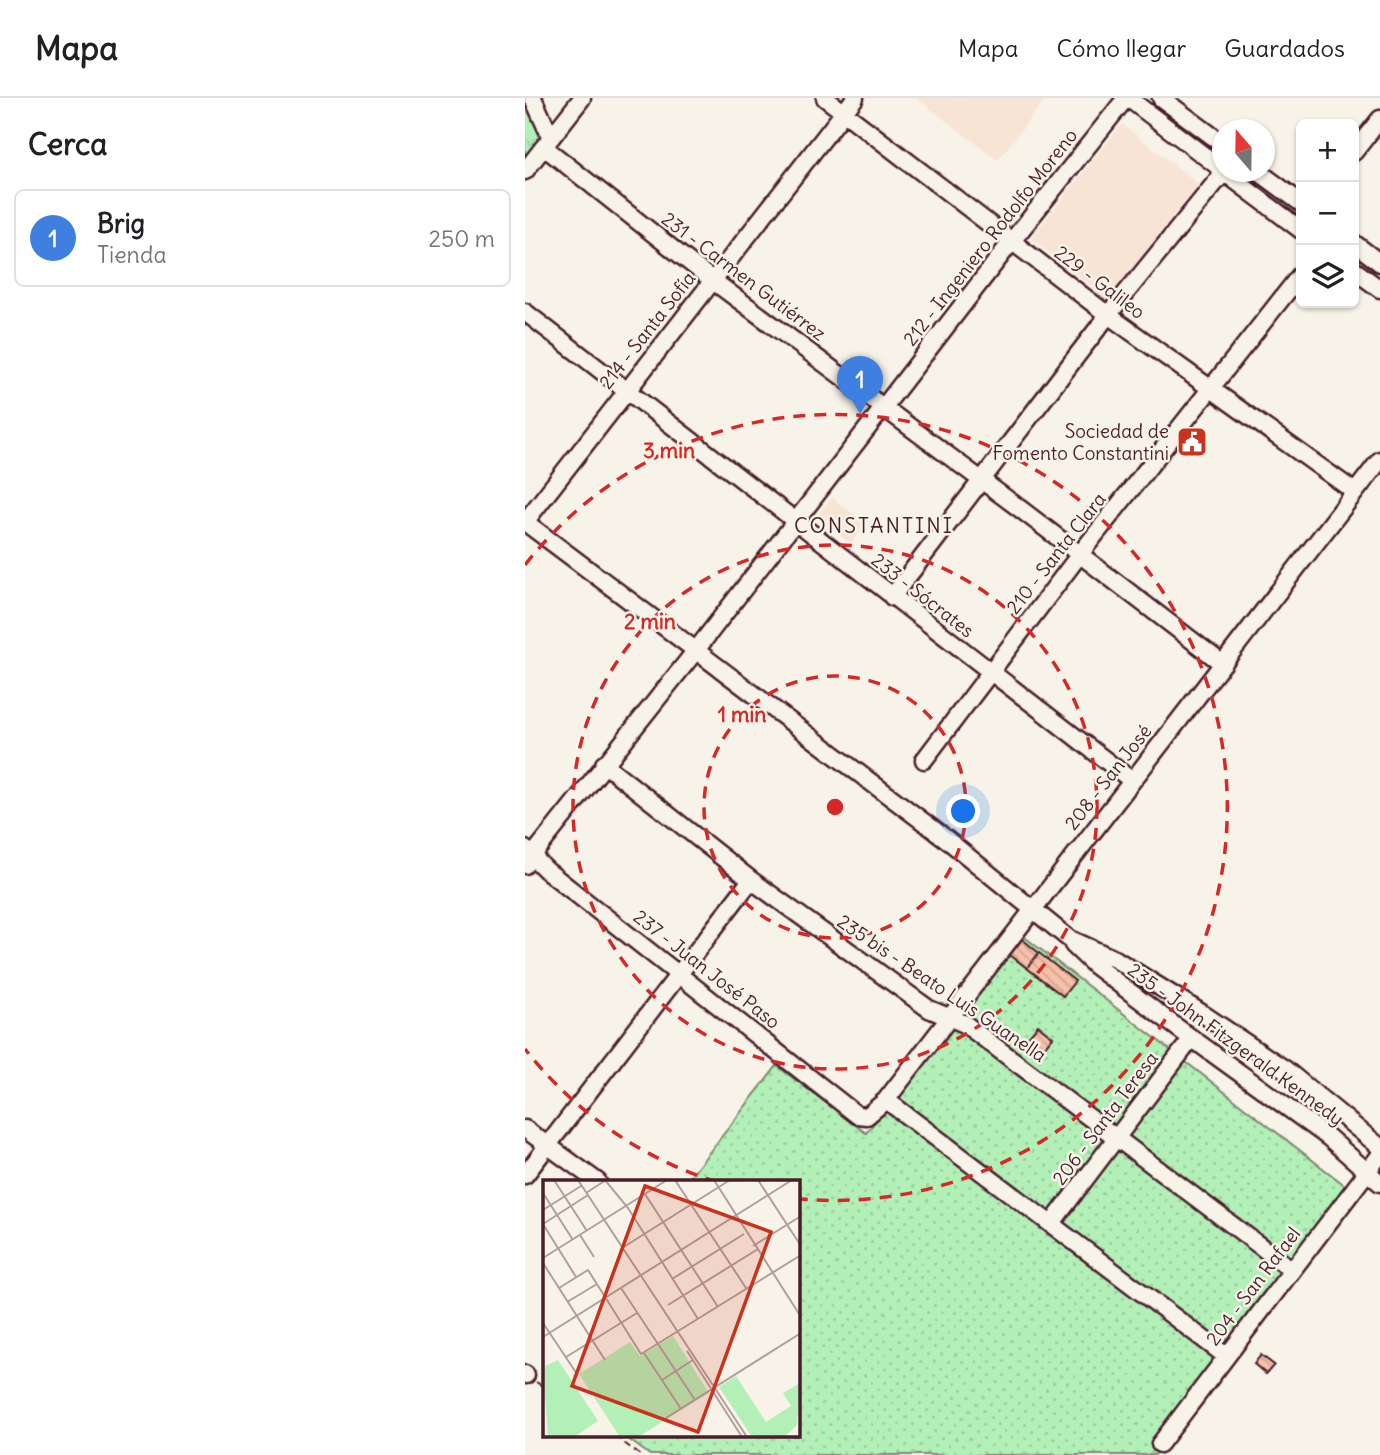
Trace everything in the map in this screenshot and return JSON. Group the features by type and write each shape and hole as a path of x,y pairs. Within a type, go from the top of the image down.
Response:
{"street":[{"name":"231 - Carmen Gutiérrez","path":"533,98 547,142 712,280 981,479 1223,664"},
{"path":"525,171 582,98"},
{"name":"229 - Galileo","path":"825,98 1108,314 1355,492"},
{"name":"214 - Santa Sofía","path":"525,522 855,98"},
{"path":"1127,98 1212,162"},
{"name":"212 - Ingeniero Rodolfo Moreno","path":"527,856 697,649 882,407 1127,98"},
{"path":"1161,98 1212,136"},
{"path":"1359,146 1380,119"},
{"path":"892,597 1108,314 1215,182"},
{"path":"1239,182 1296,222"},
{"path":"1273,182 1296,199"},
{"path":"1357,245 1380,263"},
{"path":"1359,274 1380,289"},
{"name":"210 - Santa Clara","path":"924,760 1080,554 1296,280"},
{"name":"233 - Sócrates","path":"525,312 1131,780"},
{"name":"208 - San José","path":"867,1116 886,1100 1380,460"},
{"name":"235 - John Fitzgerald Kennedy","path":"525,522 945,838 1069,938 1115,959 1200,1012 1286,1070 1380,1147"},
{"name":"235 bis - Beato Luis Guanella","path":"604,764 751,880 929,1009 965,1024 1292,1270"},
{"name":"237 - Juan José Paso","path":"527,856 857,1115 867,1116"},
{"path":"525,1175 751,880"},
{"name":"235 - John Fitzgerald Kennedy","path":"1069,938 1074,948 1094,965 1308,1121 1380,1184"},
{"name":"206 - Santa Teresa","path":"1052,1223 1192,1038"},
{"path":"886,1100 1226,1356"},
{"path":"525,1129 595,1180"},
{"name":"204 - San Rafael","path":"1160,1444 1380,1155"}],"path":[{"path":"618,1438 640,1455"}],"shaded area":[{"path":"916,98 1046,98 998,160"},
{"path":"1122,124 1199,184 1107,299 1031,238"},
{"path":"832,497 866,524 851,544 816,517"}],"green space":[{"path":"525,100 545,140 525,165"},
{"path":"1022,935 1360,1197 1155,1455 650,1455 627,1438 800,1438 800,1180 688,1180 777,1066 866,1133"}],"building":[{"path":"1022,939 1039,953 1027,968 1010,955"},
{"path":"1039,953 1075,981 1063,996 1027,968"},
{"path":"1038,1025 1053,1037 1042,1050 1027,1038"},
{"path":"1261,1355 1274,1365 1266,1374 1254,1364"}],"place":[{"name":"Brig","path":"860,414"},
{"name":"Sociedad de Fomento Constantini","path":"1192,442"}],"district":[{"name":"CONSTANTINI","path":"874,526"}]}
